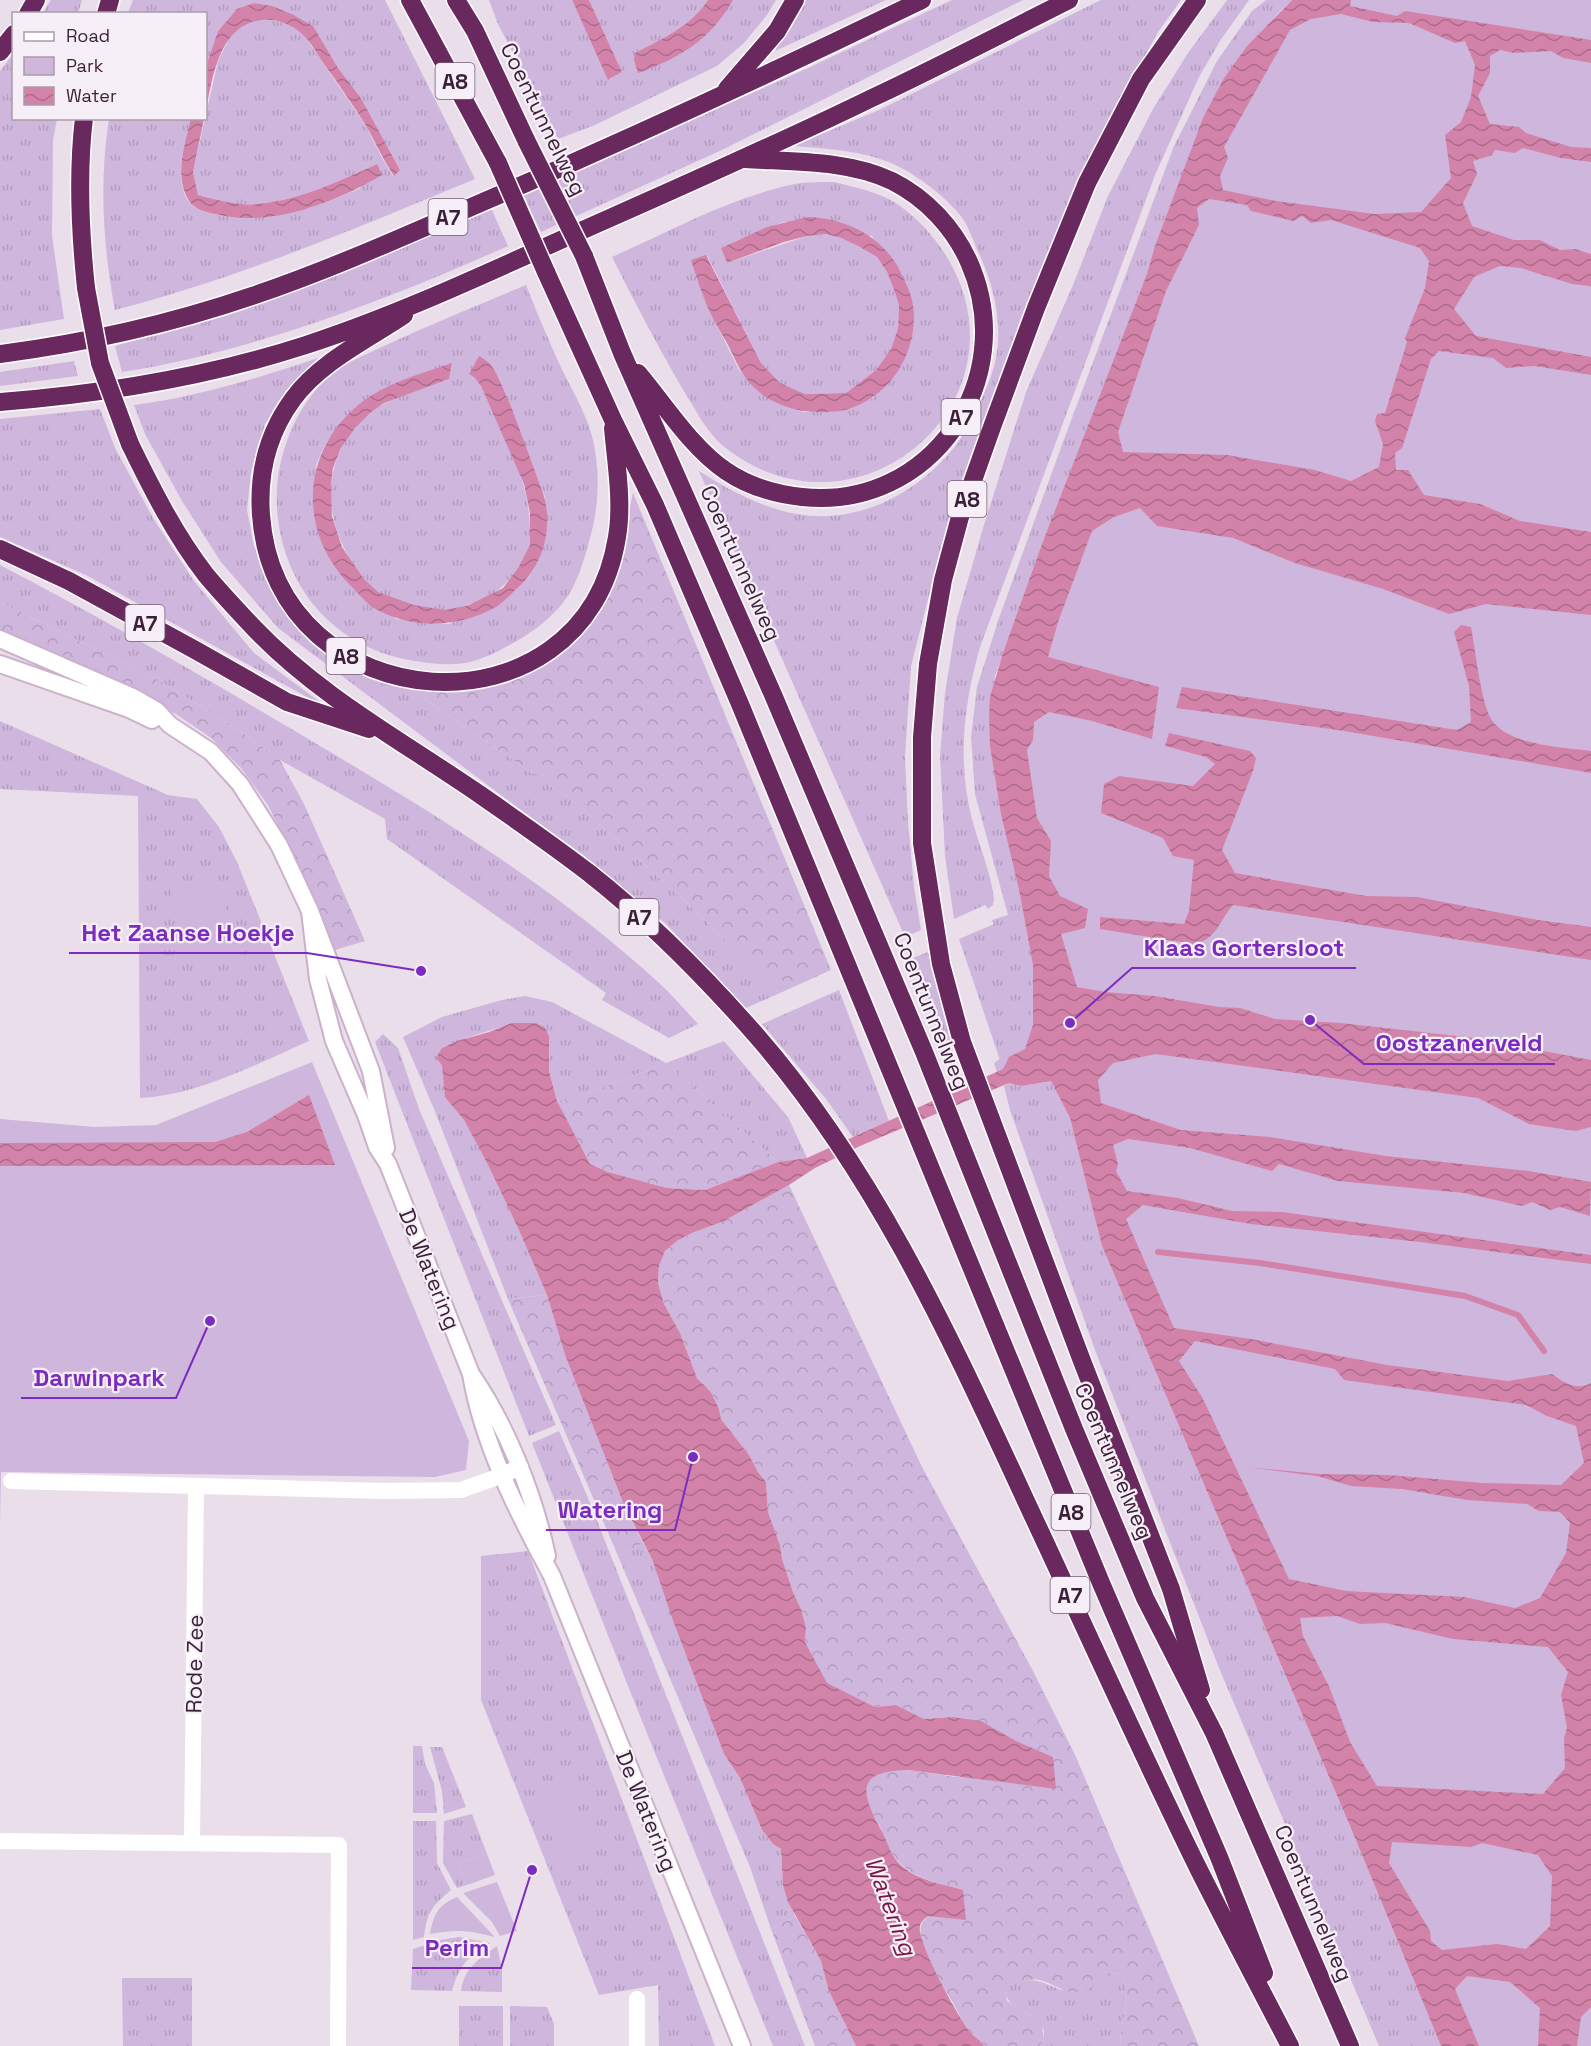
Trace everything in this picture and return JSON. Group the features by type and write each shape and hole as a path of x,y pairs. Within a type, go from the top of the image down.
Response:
{"highway":[{"name":"A8","path":"410,0 498,163 613,420 655,505 740,704 1101,1583 1220,1857 1291,2046"},
{"name":"Coentunnelweg","path":"456,0 475,32 584,256 622,353 778,708 924,1052 1074,1429 1145,1598 1214,1733 1350,2046"},
{"name":"A8","path":"468,0 475,32"},
{"path":"723,93 777,32 795,0"},
{"name":"A7","path":"0,354 41,349 135,330 251,296 337,264 805,57 922,0"},
{"name":"A7","path":"0,402 43,399 146,384 214,370 306,345 432,297 743,159 874,98 1069,0"},
{"name":"A8","path":"1197,0 1141,79 1088,183 1036,309 960,517 944,580 928,664 922,737 922,843 941,964 962,1042 1171,1589 1214,1733"},
{"path":"0,52 12,37"},
{"name":"A7","path":"84,120 80,156 80,228 86,288 100,363 130,444 163,510 214,583 257,632 320,688 479,793 588,873 665,940 733,1009 821,1118 861,1177 913,1268 989,1422 1197,1866 1291,2046"},
{"name":"A7","path":"622,353 705,454 726,471 748,483 767,491 789,496 834,497 870,491 888,483 933,453 961,418 973,394 983,359 985,331 983,305 968,259 952,232 938,215 908,190 870,173 827,164 743,159"},
{"name":"A8","path":"432,297 312,378 296,395 282,416 265,456 261,509 269,560 276,577 294,607 333,647 364,666 399,678 428,682 459,682 489,677 518,666 536,658 568,634 591,606 600,590 618,535 619,508 613,420"},
{"name":"A7","path":"0,549 69,581 287,702 389,735"}],"main road":[{"path":"0,639 133,697 157,711 170,725 211,752 240,784 279,845 310,911"},
{"path":"0,664 170,725"},
{"name":"De Watering","path":"310,911 371,1071 388,1164"},
{"name":"De Watering","path":"310,911 318,979 334,1041 366,1115 377,1147 388,1164 471,1374 476,1400 503,1476 552,1576 742,2046"},
{"name":"De Watering","path":"471,1374 484,1393 520,1467 542,1530 552,1576"},
{"path":"11,1481 385,1491 461,1490 503,1476 520,1467"},
{"name":"Rode Zee","path":"192,1843 196,1486"},
{"path":"0,1841 339,1845 338,2046"},
{"path":"637,1999 637,2046"}],"green space":[{"path":"51,0 82,0 78,12 44,12"},
{"path":"133,0 385,0 475,179 342,234 252,267 115,310 105,238 103,191 109,120 191,120 182,159 183,190 189,202 197,208 227,216 261,217 312,207 359,188 377,164 319,189 273,202 243,204 198,195 193,172 205,120 207,120 207,110 218,61 232,33 248,22 264,19 287,23 304,35 366,126 393,176 400,170 361,98 338,68 312,26 292,14 272,6 254,3 238,9 218,31 207,63 207,12 128,12"},
{"path":"489,0 572,0 609,80 622,72 589,0 708,0 685,25 659,41 733,0 776,0 744,43 717,66 595,125 558,139 498,24"},
{"path":"801,0 886,0 775,51"},
{"path":"952,0 1023,0 724,149 541,232 523,195 806,69"},
{"path":"1101,0 1181,0 1158,32 1125,93 961,489 934,576 911,666 905,757 914,887 921,930 905,937 699,471 745,497 778,510 812,516 830,516 867,509 901,494 932,471 945,458 960,440 983,396 993,371 998,344 998,318 993,294 986,270 965,222 932,188 911,173 891,163 855,153 793,146 879,110"},
{"path":"1227,0 1249,0 1220,41 1199,77 1155,175 980,647 966,711 965,776 972,819 988,869 994,899 993,905 988,909 985,905 954,919 945,856 940,756 945,693 957,618 983,528 1026,392 1073,285 1108,196 1153,109 1188,53"},
{"path":"1266,0 1292,0 1279,12 1224,78 1147,274 995,676 990,747 1001,815 1019,890 1033,966 1034,1025 1025,1049 1003,1069 959,939 994,924 992,920 1008,915 975,794 971,737 977,687 999,618 1063,442 1174,146 1217,61 1252,11"},
{"path":"1296,0 1591,0 1591,2046 1448,2046 1086,1201 1073,1153 1073,1119 1053,1084 1036,1079 1001,1084 994,1063 1019,1046 1027,1029 1031,1011 1035,966 1002,808 1071,469 1198,134"},
{"path":"12,55 12,120 57,120 53,140 52,236 64,319 0,330 0,71"},
{"path":"834,182 872,192 894,202 924,226 936,241 947,257 968,311 967,363 949,409 917,446 875,472 825,482 773,474 722,445 716,439 675,376 612,257 705,214 753,195 801,183","holes":["784,222 872,236 913,307 874,397 852,408 830,412 804,412 776,403 759,392 739,370 715,322 707,255 761,363 780,383 805,394 846,393 876,370 891,349 898,328 899,305 887,272 877,257 841,238 826,234 807,236 727,263 721,248"]},
{"path":"491,208 508,246 415,286 270,337 172,363 122,372 115,346 213,318"},
{"path":"526,285 585,417 595,449 598,491 595,519 582,566 569,594 555,612 529,634 493,654 470,662 436,664 386,654 360,643 337,628 318,610 302,588 289,564 281,537 277,508 279,473 288,438 304,405 327,378 340,368 402,338","holes":["452,364 449,379 388,401 354,428 335,465 331,484 331,504 342,544 353,563 376,591 420,607 445,610 470,604 491,595 508,581 529,549 529,512 514,456 481,386 474,377 499,378 545,497 538,561 529,577 514,592 449,624 396,619 322,541 316,465 325,445 343,420 372,395 414,376"]},
{"path":"318,358 265,424 251,472 247,510 254,546 270,582 288,611 311,639 341,663 371,677 406,686 578,805 687,903 780,993 746,1008 666,924 577,852 278,628 221,562 182,501 145,434 134,405 204,392"},
{"path":"74,361 78,376 0,386 0,372"},
{"path":"100,409 115,448 153,518 194,581 254,653 332,711 88,576 0,537 0,419"},
{"path":"633,493 831,970 780,993 687,903 578,805 406,686 440,689 468,688 514,675 604,598 616,574"},
{"path":"0,565 114,626 440,819 530,880 617,946 663,987 698,1024 669,1038 602,1000 606,993 387,839 385,819 280,760 239,730 158,680 0,602"},
{"path":"0,602 158,680 239,730 280,760 304,804 365,941 331,951 287,844 268,805 241,768 211,738 176,714 0,634"},
{"path":"0,721 168,795 197,799 219,827 237,862 309,1041 205,1085 162,1096 140,1098 138,796 0,789"},
{"path":"211,874 246,954 205,971 170,892"},
{"path":"928,952 961,1084 913,958"},
{"path":"839,990 889,1121 853,1137 826,1099 762,1024"},
{"path":"525,996 552,1002 666,1063 558,1104 549,1071 549,1036 511,1023 442,1048 445,1096 464,1120 488,1165 547,1295 508,1299 434,1109 403,1037 442,1017"},
{"path":"383,1034 398,1048 419,1109 556,1425 529,1436 375,1042"},
{"path":"724,1041 788,1117 807,1158 778,1162 666,1063"},
{"path":"312,1062 469,1441 466,1470 435,1477 1,1472 0,1527 0,1119 95,1127 156,1125"},
{"path":"666,1063 778,1162 705,1190 667,1188 608,1172 590,1164 558,1104"},
{"path":"1051,1081 1070,1118 1102,1246 1350,1826 1441,2046 1379,2046 1219,1668 1095,1350 1010,1110 1004,1086 1009,1083 1022,1086"},
{"path":"789,1185 922,1467 1033,1671 1076,1757 1199,2046 1120,2046 1126,2001 1125,1984 1123,1976 1111,1972 1089,1989 1079,1992 1068,1991 1040,1980 1008,1985 1005,1990 1007,2001 1041,2022 1044,2038 1040,2046 984,2046 971,2033 929,1962 921,1939 923,1921 963,1890 914,1874 896,1859 867,1803 868,1783 875,1775 886,1771 913,1771 964,1777 1053,1757 952,1717 924,1719 896,1705 875,1707 827,1684 805,1642 806,1627 801,1609 793,1592 768,1512 766,1482 749,1455 721,1419 711,1392 697,1378 680,1333 664,1304 658,1283 659,1266 665,1251 677,1241 724,1221"},
{"path":"547,1295 565,1355 624,1505 643,1543 618,1556 508,1299"},
{"path":"559,1431 588,1498 805,2046 773,2046 630,1691 532,1443"},
{"path":"643,1543 652,1559 724,1754 740,1778 762,1830 773,1844 781,1849 783,1885 795,1916 771,1929 750,1867 618,1556"},
{"path":"528,1551 715,2046 659,2046 658,1985 599,1995 481,1700 481,1556"},
{"path":"413,1746 422,1746 425,1764 434,1783 437,1813 413,1813"},
{"path":"430,1747 442,1747 466,1807 444,1814 442,1791"},
{"path":"566,1780 593,1849 561,1861 535,1792"},
{"path":"472,1814 487,1854 459,1864 467,1885 457,1888 443,1863 444,1821"},
{"path":"413,1821 436,1821 437,1863 451,1890 432,1910 424,1937 413,1940"},
{"path":"487,1854 495,1875 467,1885 459,1864"},
{"path":"497,1882 517,1931 500,1936 492,1922 463,1893"},
{"path":"457,1897 495,1937 462,1931 430,1934 438,1911"},
{"path":"795,1916 821,1961 839,2011 856,2046 815,2046 771,1929"},
{"path":"459,1937 490,1943 465,1962 452,1991 411,1990 413,1949"},
{"path":"497,1946 502,1969 502,1992 461,1991 469,1970"},
{"path":"1111,1972 1123,1976 1125,1984 1126,2001 1120,2046 1040,2046 1044,2038 1044,2030 1032,2017 1010,2002 1005,1990 1008,1984 1030,1980 1061,1990"},
{"path":"122,1978 192,1978 192,2046 123,2046"},
{"path":"459,2006 503,2006 503,2046 459,2046"},
{"path":"510,2006 547,2007 554,2024 554,2046 510,2046"}],"water":[{"path":"572,0 589,0 622,72 608,80"},
{"path":"708,0 733,0 714,26 693,46 667,61 638,73 634,60 635,53 685,25"},
{"path":"1292,0 1351,0 1350,6 1397,16 1405,11 1591,40 1591,63 1563,58 1551,51 1514,53 1500,50 1490,56 1490,73 1478,96 1490,124 1519,127 1526,133 1571,147 1591,148 1591,162 1561,158 1523,148 1515,153 1495,150 1492,155 1473,161 1477,174 1463,203 1472,226 1514,240 1540,240 1560,250 1575,249 1591,254 1591,287 1572,284 1521,268 1500,266 1474,277 1454,309 1476,336 1591,357 1591,375 1535,366 1506,368 1493,358 1439,351 1431,359 1402,448 1395,453 1396,470 1408,470 1424,495 1480,504 1520,521 1591,532 1591,615 1486,604 1449,614 1383,589 1295,563 1233,538 1157,526 1140,508 1114,517 1092,531 1058,622 1048,657 1159,687 1152,739 1092,721 1049,712 1034,722 1033,740 1027,750 1037,818 1051,841 1049,876 1060,896 1088,909 1085,928 1061,934 1077,987 1240,1008 1275,1019 1340,1023 1475,1038 1591,1060 1591,1127 1576,1131 1529,1124 1478,1098 1156,1054 1113,1063 1098,1080 1101,1103 1181,1130 1270,1137 1386,1156 1529,1171 1591,1182 1590,1216 1560,1207 1550,1210 1532,1202 1522,1206 1464,1193 1338,1181 1279,1164 1272,1171 1190,1148 1128,1139 1113,1145 1118,1164 1116,1171 1127,1191 1178,1198 1232,1211 1282,1212 1591,1255 1591,1264 1420,1242 1251,1224 1143,1205 1126,1219 1174,1328 1251,1339 1387,1365 1508,1381 1552,1374 1576,1386 1591,1383 1591,2007 1581,2017 1577,2046 1538,2046 1540,2008 1510,1982 1467,1976 1455,1989 1479,2046 1441,2046 1350,1826 1102,1246 1070,1118 1051,1081 1022,1086 1009,1083 860,1146 815,1168 724,1221 677,1241 665,1251 659,1266 658,1283 664,1304 680,1333 697,1378 711,1392 721,1419 749,1455 766,1482 768,1512 793,1592 801,1609 806,1627 805,1642 827,1683 875,1707 896,1705 924,1719 952,1717 981,1721 1016,1741 1053,1757 1056,1789 908,1770 880,1774 867,1785 868,1803 892,1854 899,1863 924,1879 963,1890 966,1920 929,1916 920,1926 921,1934 931,1963 949,1997 965,2025 984,2046 856,2046 829,1991 821,1961 788,1902 783,1885 781,1849 773,1844 762,1830 740,1778 724,1754 652,1559 624,1505 565,1355 547,1295 488,1165 464,1120 445,1097 442,1065 436,1058 442,1048 457,1041 511,1023 536,1023 545,1028 549,1036 549,1071 557,1101 590,1164 608,1172 667,1188 705,1190 778,1162 807,1158 1003,1069 1009,1057 1025,1049 1033,1025 1033,966 1019,890 1001,815 990,747 990,697 1003,653 1042,544 1147,274 1155,246 1203,118 1224,78 1247,46","holes":["1341,14 1373,22 1409,23 1455,43 1465,41 1475,65 1471,97 1461,122 1445,135 1451,178 1421,212 1375,214 1276,201 1223,190 1220,176 1228,158 1224,147 1290,30 1311,19","1209,199 1247,205 1251,211 1294,221 1302,216 1311,223 1331,220 1420,248 1429,261 1425,288 1405,338 1407,342 1385,413 1377,414 1375,421 1383,444 1379,467 1351,481 1315,470 1227,455 1123,452 1118,432 1166,291 1199,225 1197,208","1195,1341 1335,1369 1344,1380 1526,1405 1547,1416 1576,1426 1584,1463 1561,1485 1482,1483 1389,1475 1320,1474 1247,1467 1317,1476 1351,1486 1402,1489 1467,1500 1527,1504 1539,1511 1560,1512 1570,1523 1566,1553 1540,1598 1515,1608 1464,1597 1346,1591 1289,1579 1202,1397 1179,1361","1337,1616 1360,1624 1385,1623 1453,1639 1548,1647 1568,1672 1561,1695 1567,1728 1564,1738 1565,1768 1543,1794 1377,1786 1350,1742 1329,1686 1303,1636 1300,1618","1392,1842 1471,1847 1482,1843 1538,1855 1552,1876 1550,1926 1526,1949 1497,1944 1442,1950 1431,1941 1430,1931 1389,1863"]},
{"path":"254,3 272,6 313,26 338,68 361,98 400,170 394,176 365,124 311,44 287,24 269,20 256,21 243,26 233,34 219,57 207,106 207,63 218,31 237,9"},
{"path":"191,120 204,120 193,172 198,195 235,203 274,202 304,194 377,164 382,175 344,195 301,210 258,218 236,217 207,212 196,208 190,202 182,180 184,149"},
{"path":"808,217 848,225 871,237 898,267 913,305 912,337 901,366 881,391 854,407 841,411 818,412 794,409 765,397 749,382 712,316 691,260 706,255 761,363 780,383 805,394 846,393 876,370 891,349 898,328 899,305 887,272 877,257 841,238 826,234 784,242 727,263 721,248 767,227"},
{"path":"479,356 490,364 500,380 542,490 547,516 545,541 536,566 529,576 496,607 466,619 451,622 435,624 404,620 371,606 332,563 320,538 314,512 314,486 319,460 331,436 349,414 372,395 401,381 452,363 449,379 384,403 355,428 341,448 333,468 332,516 342,547 364,579 378,592 414,605 445,610 469,605 503,588 518,568 530,545 530,513 524,484 481,386 469,374"},
{"path":"1461,625 1471,627 1481,688 1491,719 1499,728 1523,740 1536,744 1591,751 1591,773 1338,730 1176,708 1182,687 1457,730 1471,722 1469,686 1454,632"},
{"path":"1169,733 1250,751 1256,758 1222,850 1235,873 1366,896 1417,897 1538,920 1591,927 1591,960 1233,905 1212,935 1193,944 1100,929 1100,917 1184,924 1189,911 1194,860 1173,856 1163,838 1101,813 1104,784 1119,776 1193,786 1215,764 1206,757 1165,746"},
{"path":"309,1095 335,1165 0,1166 0,1143 215,1142 247,1132"}],"waterway":[{"path":"1158,1252 1260,1263 1465,1296 1518,1315 1544,1351"}],"place":[{"name":"Het Zaanse Hoekje","path":"421,971"},
{"name":"Oostzanerveld","path":"1310,1020"},
{"name":"Klaas Gortersloot","path":"1070,1023"},
{"name":"Darwinpark","path":"210,1321"},
{"name":"Watering","path":"693,1457"},
{"name":"Perim","path":"532,1870"}]}
